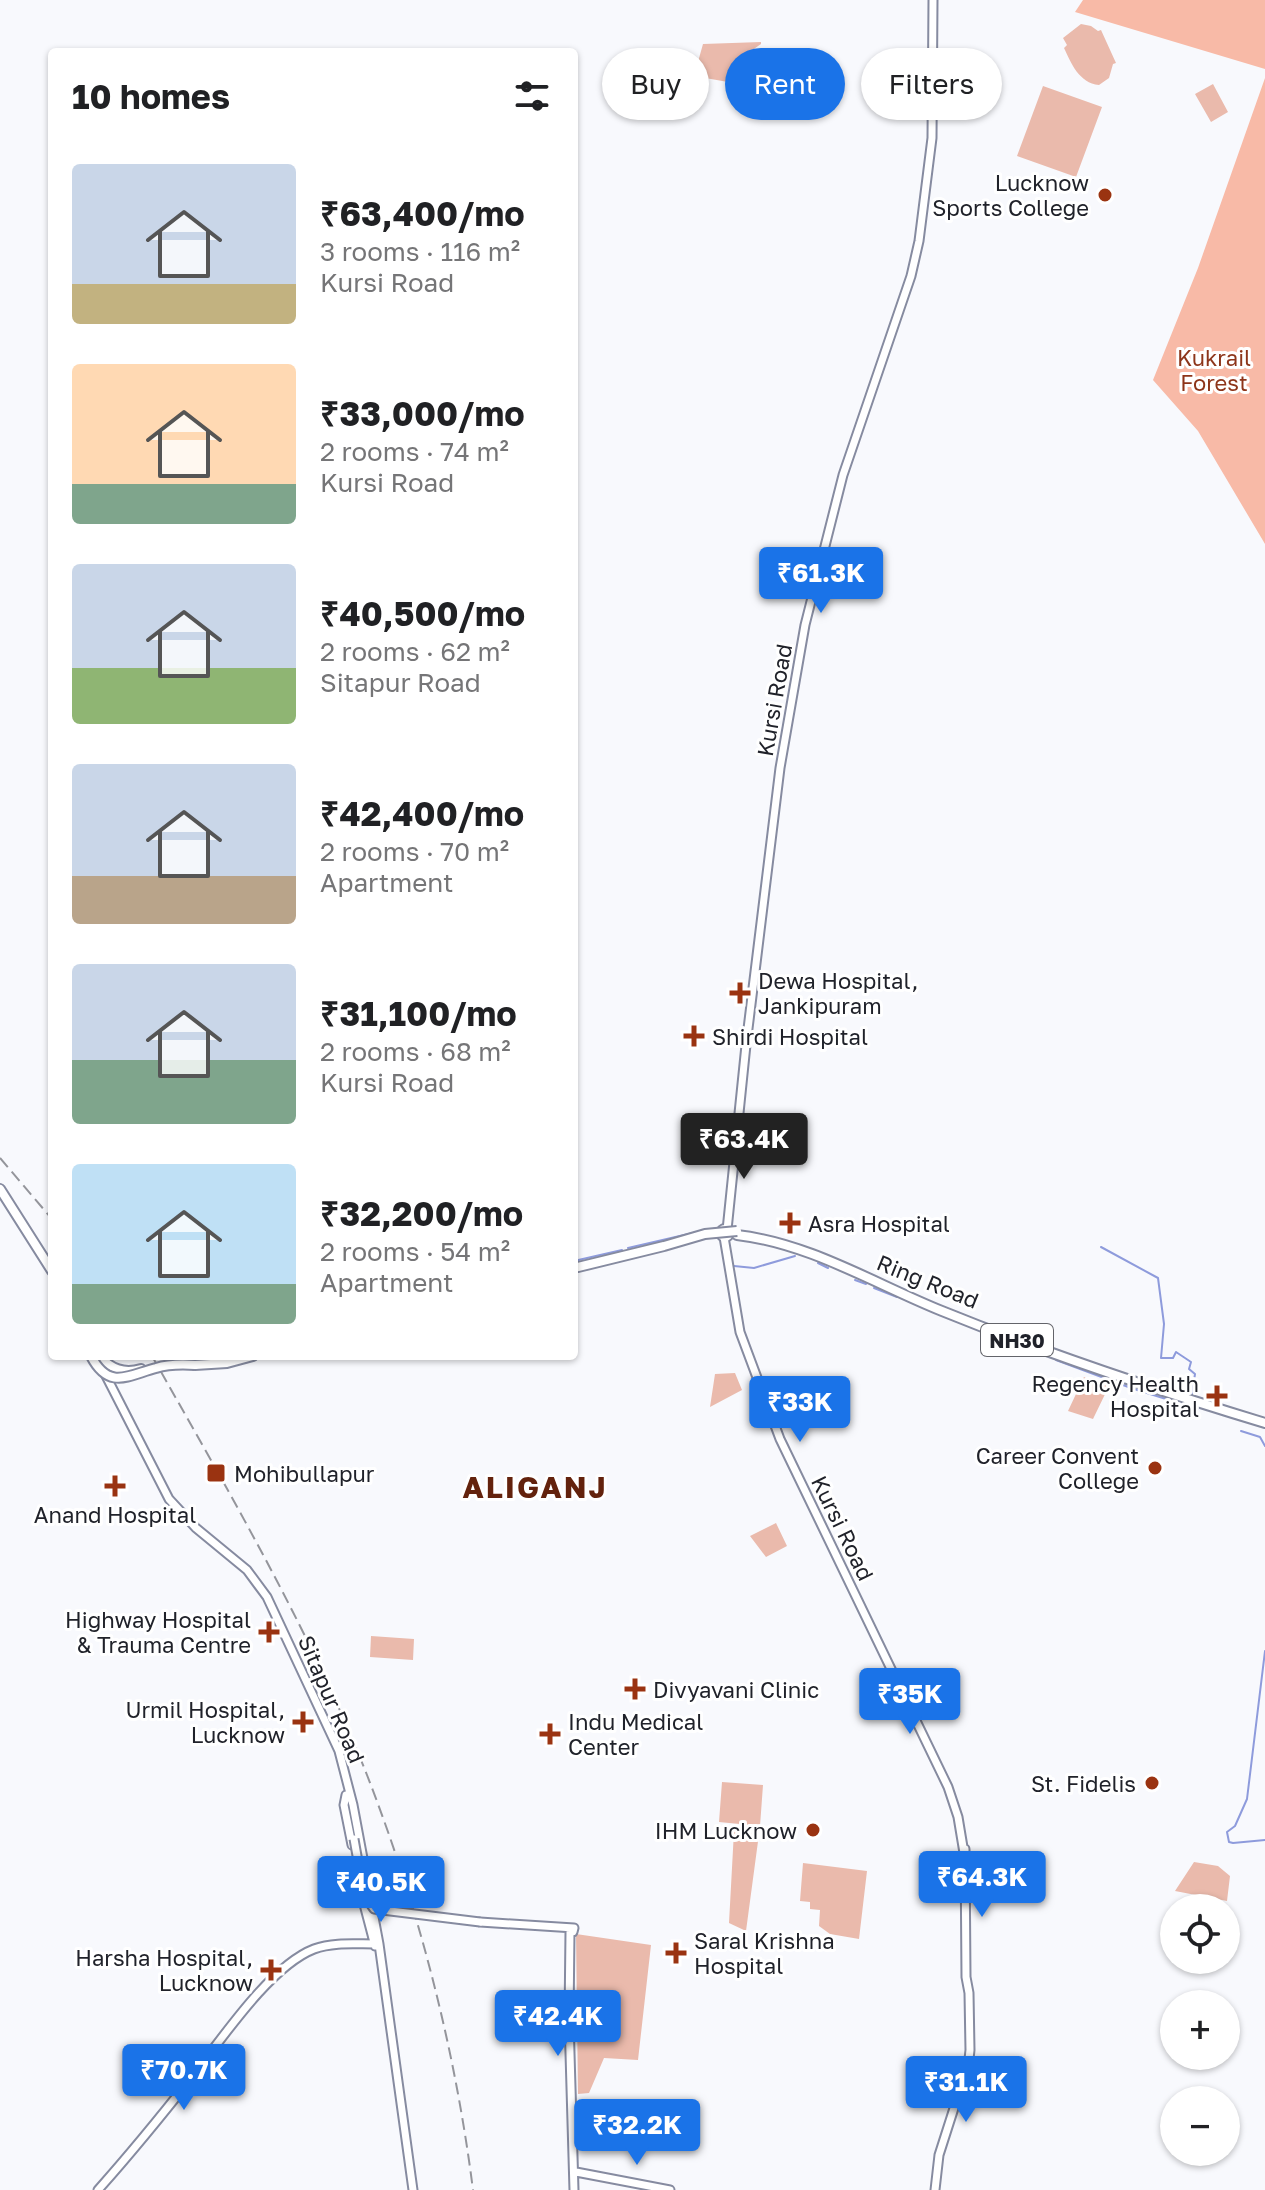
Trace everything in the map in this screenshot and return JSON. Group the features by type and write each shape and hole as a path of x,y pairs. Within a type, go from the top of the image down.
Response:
{"highway":[{"path":"1,1187 48,1260"},
{"name":"Ring Road","path":"578,1269 705,1234 737,1231 765,1235 797,1245 919,1301 1047,1353 1141,1386 1265,1421"},
{"name":"Ring Road","path":"919,1301 1142,1383 1265,1421"},
{"path":"97,1360 101,1370 122,1379 170,1365 226,1360"},
{"path":"194,1363 238,1360"}],"main road":[{"name":"Kursi Road","path":"931,0 932,138 919,232 911,276 834,505 805,625 784,743 725,1233 740,1332 780,1439 881,1640 948,1781 961,1818 970,2050 941,2153 937,2190"},
{"name":"Sitapur Road","path":"97,1360 166,1503 193,1531 238,1565 264,1599 331,1742 348,1799 379,1944 411,2190"},
{"name":"Sitapur Road","path":"348,1799 344,1805 374,1944 411,2190"},
{"path":"348,1799 367,1896 374,1905 385,1909 571,1930"},
{"path":"571,1930 575,2190"},
{"path":"571,1930 569,2019 575,2190"},
{"path":"98,2190 133,2151 243,2012 295,1962 318,1950 374,1944"},
{"path":"576,2170 670,2190"}],"shaded area":[{"path":"1081,24 1101,30 1116,63 1109,78 1099,85 1081,76 1064,48 1067,45 1063,38"},
{"path":"761,42 755,48 725,48 725,81 709,79 709,48 702,48 703,44"},
{"path":"1213,84 1228,112 1211,122 1195,94"},
{"path":"1043,86 1102,107 1076,177 1017,156"},
{"path":"735,1373 742,1390 710,1407 715,1374"},
{"path":"1084,1377 1109,1386 1093,1419 1068,1411"},
{"path":"776,1523 787,1546 766,1557 750,1536"},
{"path":"371,1636 414,1639 413,1660 370,1657"},
{"path":"722,1782 763,1785 760,1826 719,1822"},
{"path":"734,1831 759,1834 746,1931 729,1923"},
{"path":"1194,1862 1218,1866 1230,1876 1228,1894 1175,1891"},
{"path":"803,1863 867,1871 859,1939 830,1934 819,1926 820,1910 810,1909 810,1902 800,1901"},
{"path":"576,1934 651,1945 638,2060 604,2058 589,2093 578,2094"}],"green space":[{"path":"1083,0 1265,0 1265,69 1075,12"},
{"name":"Kukrail Forest","path":"1265,78 1265,544 1198,431 1153,380 1198,268"}],"waterway":[{"path":"707,1230 718,1228"},
{"path":"628,1248 697,1232"},
{"path":"1101,1247 1158,1278 1164,1324 1161,1358 1173,1358 1176,1352 1191,1362 1189,1369 1195,1374 1192,1394"},
{"path":"578,1260 622,1250"},
{"path":"734,1266 754,1268 795,1256"},
{"path":"818,1263 828,1268"},
{"path":"855,1280 866,1284"},
{"path":"874,1288 897,1297"},
{"path":"924,1308 1045,1356"},
{"path":"1056,1360 1198,1409"},
{"path":"1241,1431 1260,1437 1265,1446"},
{"path":"1265,1651 1247,1799 1235,1826 1227,1832 1229,1842 1233,1843 1265,1840"}],"railway":[{"path":"0,1158 48,1214"},
{"path":"154,1360 294,1615 367,1775 403,1876 433,1980 456,2084 473,2190"}],"place":[{"name":"Lucknow Sports College","path":"1105,195"},
{"name":"Dewa Hospital, Jankipuram","path":"740,993"},
{"name":"Shirdi Hospital","path":"694,1036"},
{"name":"Asra Hospital","path":"790,1223"},
{"name":"Regency Health Hospital","path":"1217,1396"},
{"name":"Career Convent College","path":"1155,1468"},
{"name":"Mohibullapur","path":"216,1473"},
{"name":"Anand Hospital","path":"115,1486"},
{"name":"Highway Hospital & Trauma Centre","path":"269,1632"},
{"name":"Divyavani Clinic","path":"635,1689"},
{"name":"Urmil Hospital, Lucknow","path":"303,1722"},
{"name":"Indu Medical Center","path":"550,1734"},
{"name":"St. Fidelis","path":"1152,1783"},
{"name":"IHM Lucknow","path":"813,1830"},
{"name":"Saral Krishna Hospital","path":"676,1953"},
{"name":"Harsha Hospital, Lucknow","path":"271,1970"}],"district":[{"name":"ALIGANJ","path":"535,1487"}]}
